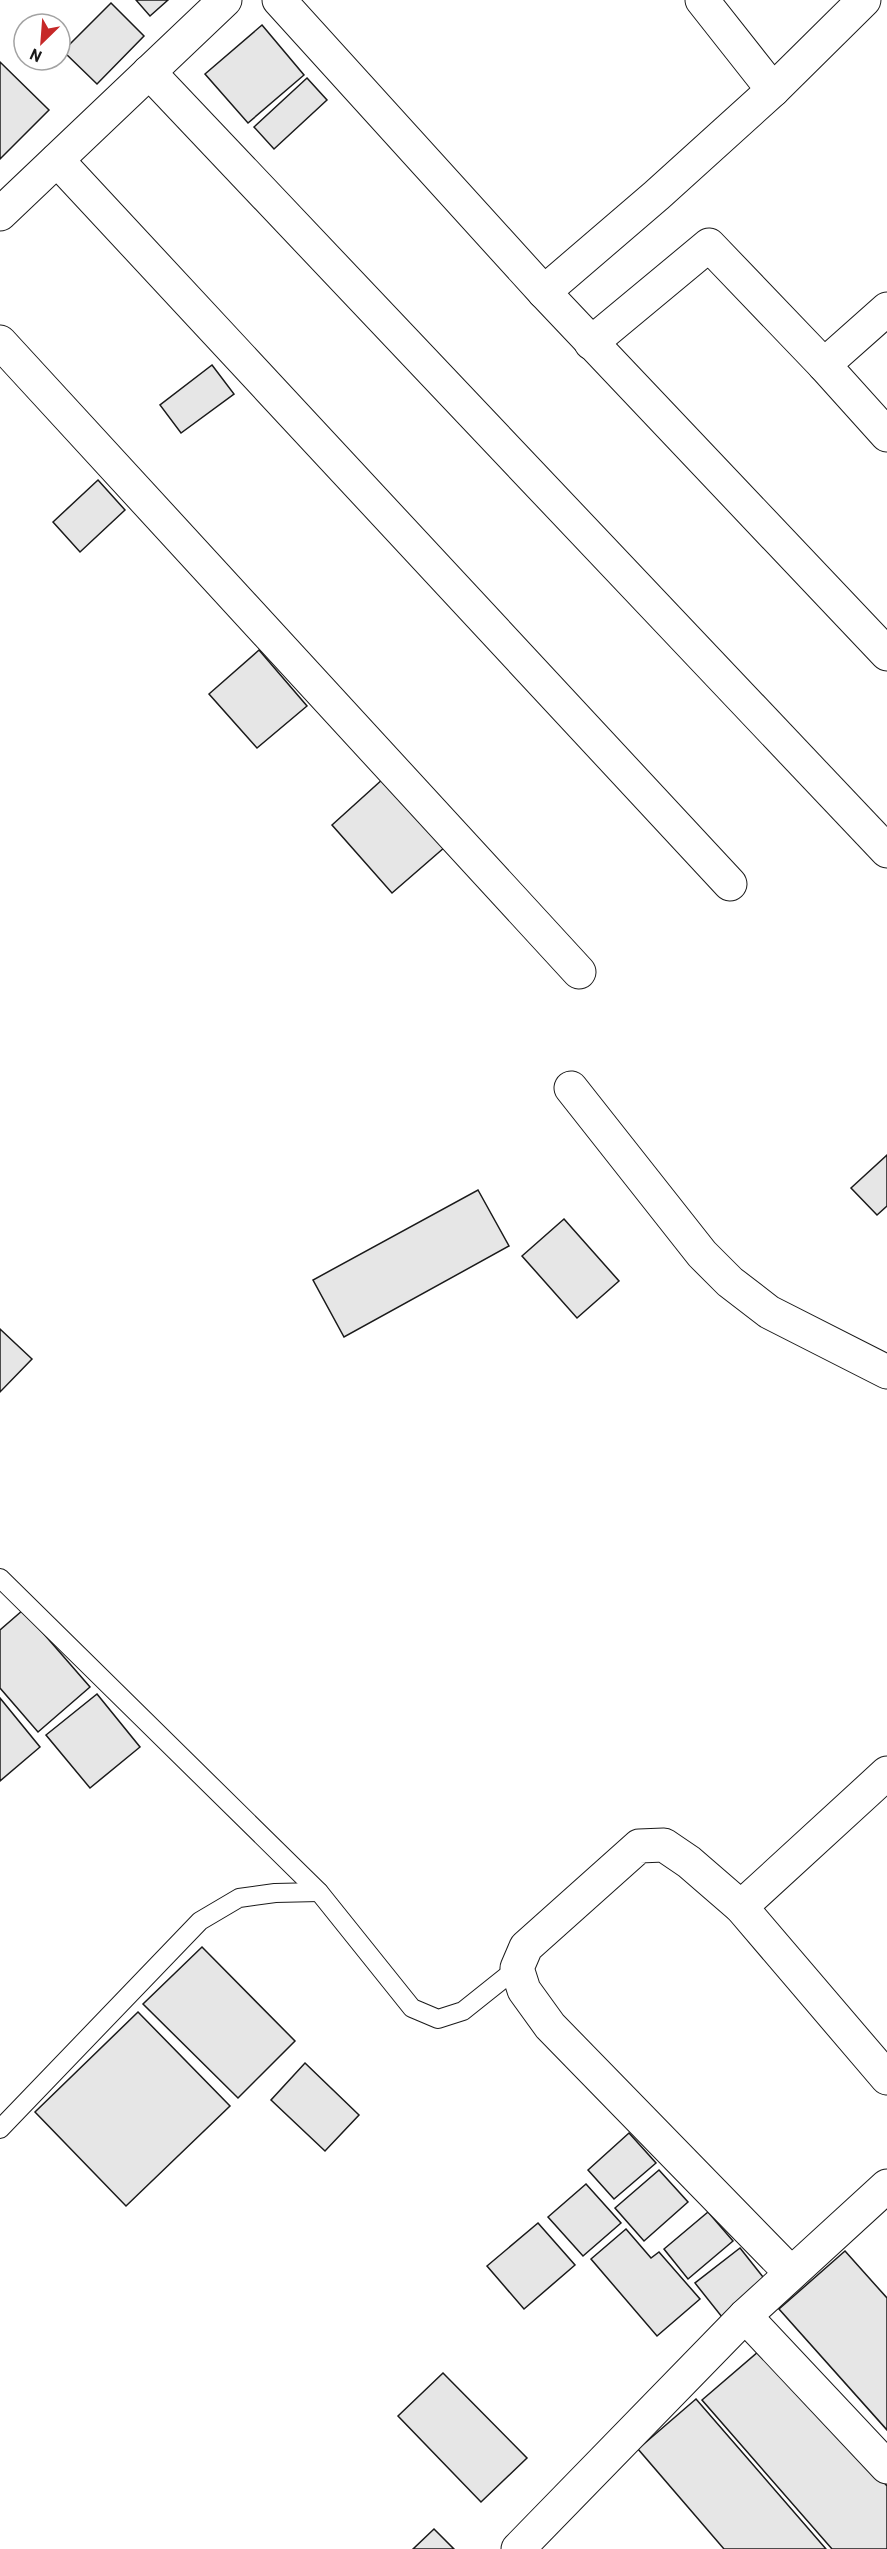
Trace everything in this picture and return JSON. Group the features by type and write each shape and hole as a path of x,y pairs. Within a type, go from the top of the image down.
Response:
{"street":[{"path":"0,214 225,0"},
{"path":"279,0 591,343 887,654"},
{"path":"702,0 773,90"},
{"path":"544,292 657,195 773,90 864,0"},
{"path":"880,0 887,7"},
{"path":"149,72 887,851"},
{"path":"57,160 730,884"},
{"path":"591,343 709,245 824,365 887,435"},
{"path":"824,365 887,309"},
{"path":"0,342 579,972"},
{"path":"571,1088 702,1254 730,1282 769,1312 887,1372"},
{"path":"741,1907 881,1791"},
{"path":"791,2273 550,2026 524,1990 517,1968 526,1947 639,1846 664,1845 689,1862 741,1907 887,2078"},
{"path":"518,2549 745,2316 887,2186"},
{"path":"745,2316 887,2467"}],"lane":[{"path":"0,1578 319,1892 412,2008 438,2019 463,2011 517,1968"},
{"path":"0,2129 200,1922 239,1898 275,1893 319,1892"}],"building":[{"path":"136,0 168,0 150,16"},
{"path":"111,3 144,36 97,84 72,60 72,42"},
{"path":"262,25 304,75 248,123 205,74"},
{"path":"0,62 49,110 0,159"},
{"path":"307,78 327,100 274,149 254,127"},
{"path":"212,365 234,394 181,433 160,405"},
{"path":"98,480 125,510 80,552 53,522"},
{"path":"259,650 307,706 257,748 209,694"},
{"path":"384,778 445,847 392,893 332,825"},
{"path":"887,1155 887,1206 877,1215 851,1188"},
{"path":"478,1190 509,1246 344,1337 313,1280"},
{"path":"564,1219 619,1281 577,1318 522,1256"},
{"path":"0,1329 32,1359 0,1392"},
{"path":"23,1610 90,1687 38,1732 0,1688 0,1630"},
{"path":"97,1694 140,1747 90,1788 46,1735"},
{"path":"0,1698 40,1747 0,1781"},
{"path":"202,1947 295,2041 238,2098 143,2004"},
{"path":"138,2012 230,2106 126,2206 35,2112"},
{"path":"305,2063 359,2115 325,2151 271,2100"},
{"path":"629,2133 656,2163 614,2199 588,2170"},
{"path":"659,2170 688,2202 644,2241 615,2208"},
{"path":"586,2184 621,2223 583,2256 548,2217"},
{"path":"708,2212 733,2241 688,2279 664,2249"},
{"path":"538,2223 575,2265 524,2309 487,2266"},
{"path":"626,2229 651,2258 659,2252 700,2299 657,2336 591,2259"},
{"path":"740,2248 767,2282 722,2317 695,2283"},
{"path":"845,2251 887,2298 887,2430 779,2309"},
{"path":"765,2346 887,2486 887,2549 832,2549 702,2400"},
{"path":"443,2373 527,2458 481,2502 398,2416"},
{"path":"696,2399 826,2549 724,2549 638,2449"},
{"path":"434,2529 454,2549 413,2549"}]}
